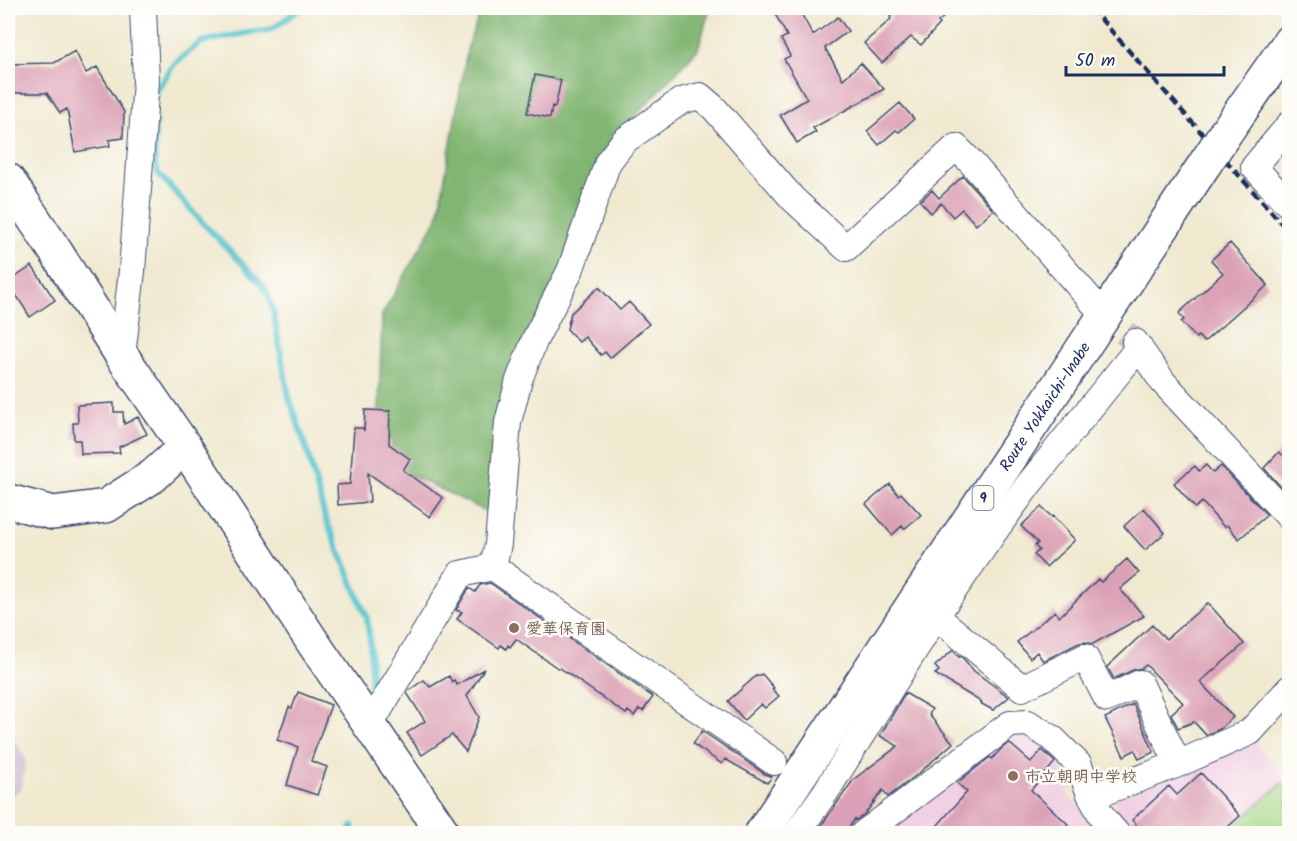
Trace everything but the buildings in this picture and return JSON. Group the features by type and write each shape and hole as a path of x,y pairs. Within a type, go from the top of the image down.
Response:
{"street":[{"path":"122,356 132,271 146,81 143,8"},
{"name":"Route Yokkaichi-Inabe","path":"761,834 1226,132 1290,41"},
{"path":"493,567 498,544 508,422 519,380 535,339 570,271 608,162 624,141 681,100 700,96 714,108 794,199 846,248 956,147 1096,306"},
{"path":"1290,124 1254,167 1290,206"},
{"path":"8,180 122,356 444,834"},
{"path":"796,834 825,793 936,616 1029,484 1137,344 1163,382 1290,518"},
{"path":"8,501 53,513 106,506 153,476 185,447"},
{"path":"370,724 460,574 493,567 774,762"},
{"path":"936,616 1023,688 1085,657 1107,699 1140,683 1178,764"},
{"path":"1092,797 1178,764 1250,732 1290,688"},
{"path":"863,834 1010,724 1028,723 1052,738 1078,765 1103,818 1118,834"}],"shaded area":[{"name":"市立朝明中学校","path":"1011,729 1031,732 1073,768 1074,783 1067,794 1104,833 888,834 907,813"},
{"path":"8,730 26,759 22,788 8,799"},
{"name":"市立朝明中学校","path":"1251,738 1289,781 1289,833 1135,833 1117,814 1114,800"}],"green space":[{"path":"482,8 710,8 698,49 614,139 517,406 492,514 402,471 379,409 382,315 438,217 468,45"},
{"path":"1282,783 1289,791 1289,833 1227,833"}],"waterway":[{"path":"156,95 156,91 174,64 201,42 268,30 301,8"},
{"path":"155,120 155,165 158,173 266,290 273,311 289,397 325,517 367,618 370,642 370,690"},
{"path":"348,834 353,826"}],"tunnel":[{"path":"1096,306 1135,342"}],"railway":[{"path":"1091,8 1290,233"}],"place":[{"name":"愛華保育園","path":"514,628"},
{"name":"市立朝明中学校","path":"1013,776"}]}
